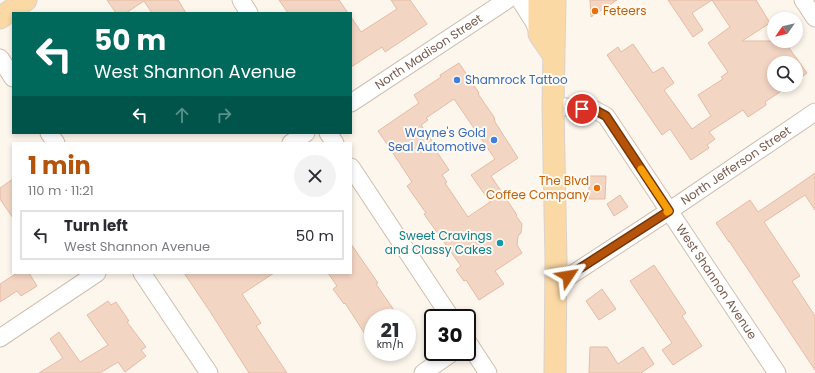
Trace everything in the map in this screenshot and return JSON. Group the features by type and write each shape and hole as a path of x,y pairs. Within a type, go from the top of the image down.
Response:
{"main road":[{"path":"0,18 26,0"},
{"path":"539,0 539,34 554,56"},
{"path":"555,0 553,106 556,285 555,373"},
{"path":"554,56 567,31 567,0"}],"street":[{"path":"241,0 248,12"},
{"name":"North Madison Street","path":"352,102 507,0"},
{"path":"520,0 534,22 539,34"},
{"path":"803,0 815,18"},
{"path":"0,58 12,76"},
{"name":"West Shannon Avenue","path":"553,106 593,109 606,116 777,373"},
{"name":"North Jefferson Street","path":"556,285 669,211 815,112"},
{"path":"292,142 304,134"},
{"path":"352,169 445,309"},
{"path":"0,338 96,274"},
{"path":"143,274 209,373"},
{"path":"476,355 488,373"},
{"path":"422,373 440,361"}],"building":[{"path":"107,0 178,0 185,12 151,12 144,1 128,12 115,12"},
{"path":"279,0 339,0 347,12 287,12"},
{"path":"391,0 410,0 427,24 385,52 382,47 352,66 352,18 361,32 397,9"},
{"name":"Feteers","path":"590,0 617,0 591,17"},
{"path":"668,0 712,0 692,13 703,30 693,37"},
{"path":"712,0 756,0 767,18 767,25 742,41 767,41 767,48 789,48 795,56 767,56 767,92 780,92 765,102 766,105 748,117 743,110 709,132 715,139 707,145 709,148 691,160 670,129 662,135 607,55 618,47 621,52 633,44 653,73 663,67 674,83 664,90 692,129 711,116 698,95 723,79 721,77 728,72 708,43 730,27"},
{"path":"459,63 494,117 495,122 518,158 491,176 522,224 517,245 522,253 495,271 504,284 479,300 466,280 464,281 456,270 461,266 424,214 426,213 407,186 412,182 378,131 419,103 414,95 441,77 440,75","holes":["454,99 495,159 471,175 490,202 468,217 445,183 447,182 442,175 449,170 435,149 437,148 421,125 428,120 426,118"]},
{"path":"803,67 807,73 803,76"},
{"path":"815,173 815,210 805,195 764,222 800,276 792,281 815,316 815,370 716,223 750,200 758,212"},
{"name":"The Blvd Coffee Company","path":"589,176 606,176 605,199 589,199"},
{"path":"12,180 12,217 0,199 0,188"},
{"path":"620,195 628,207 614,216 607,204"},
{"path":"352,245 378,283 376,284 393,309 364,309 364,332 345,303 344,304 333,289 337,286 329,274 352,274"},
{"path":"654,265 686,313 682,316 702,346 673,365 662,350 672,343 630,281"},
{"path":"15,274 30,274 37,286 21,296 17,291 0,302 0,284"},
{"path":"185,274 272,274 242,294 261,323 256,326 287,373 249,373"},
{"path":"602,289 616,309 599,320 586,301"},
{"path":"108,301 111,305 116,302 129,321 127,322 146,347 141,350 146,356 125,372 118,362 100,373 39,373 63,358 50,339 59,332 80,362 108,345 87,315"},
{"path":"590,347 607,347 618,364 643,347 654,364 641,373 589,373"}],"slow traffic":[{"path":"641,169 669,211 667,212"}],"place":[{"name":"Feteers","path":"595,11"},
{"name":"Shamrock Tattoo","path":"457,80"},
{"name":"Wayne's Gold Seal Automotive","path":"494,140"},
{"name":"The Blvd Coffee Company","path":"597,188"},
{"name":"Sweet Cravings and Classy Cakes","path":"500,243"}],"route":[{"path":"568,276 669,211 606,116 593,109 582,109"}]}
